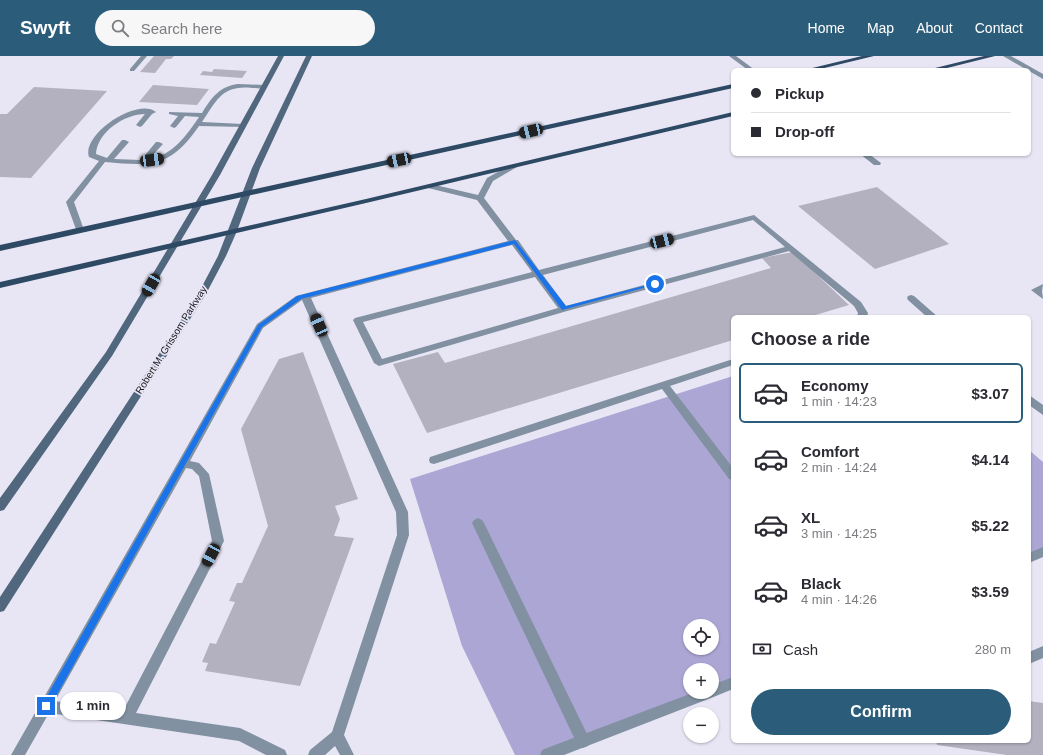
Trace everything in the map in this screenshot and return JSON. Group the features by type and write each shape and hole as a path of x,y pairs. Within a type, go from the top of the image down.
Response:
{"main road":[{"path":"0,507 109,354 175,244 243,126 281,56"},
{"name":"Robert M. Grissom Parkway","path":"0,607 202,294 219,264 271,134 309,56"},
{"path":"816,68 872,56"},
{"path":"939,68 992,56"},
{"path":"0,248 731,86"},
{"path":"0,284 513,167 731,114"}],"street":[{"path":"132,70 144,56"},
{"path":"732,56 749,68"},
{"path":"1006,56 1027,68"},
{"path":"1031,70 1043,77"},
{"path":"140,125 152,112 138,111 126,114 112,121 92,146 92,155 106,160 143,162 161,159 177,150 199,124 219,93 229,87 264,87"},
{"path":"171,113 204,115"},
{"path":"174,126 183,114"},
{"path":"199,124 243,126"},
{"path":"80,230 70,202 106,160 125,142"},
{"path":"143,162 159,144"},
{"path":"867,156 877,164"},
{"path":"480,198 490,180 513,167"},
{"path":"431,186 480,198 515,242 564,309"},
{"path":"791,248 564,309 379,363 358,320 754,217 858,304 863,313 862,315"},
{"path":"18,755 260,326 299,298 515,242"},
{"path":"1043,287 1035,290 1043,296"},
{"path":"306,296 402,512 403,535 337,736 315,755"},
{"path":"912,298 931,315"},
{"path":"434,460 731,363"},
{"path":"664,385 731,473"},
{"path":"1031,401 1043,410"},
{"path":"126,718 218,541 204,474 195,466 183,463"},
{"path":"478,523 583,741"},
{"path":"1031,557 1043,552"},
{"path":"1031,657 1043,652"},
{"path":"719,689 731,684"},
{"path":"547,755 693,699"},
{"path":"46,706 240,735 280,755"},
{"path":"337,736 346,755"}],"shaded area":[{"path":"731,377 731,684 719,688 719,663 683,663 683,699 693,699 547,755 515,755 462,646 410,479"},
{"path":"1031,452 1043,462 1043,552 1031,557"}],"building":[{"path":"154,56 174,56 171,59 166,59 155,73 140,72"},
{"path":"214,69 247,71 242,78 200,75 203,71 212,72"},
{"path":"153,85 209,89 197,105 139,102"},
{"path":"34,87 107,91 31,178 0,177 0,114 7,114"},
{"path":"877,187 949,244 875,269 798,206"},
{"path":"793,252 849,305 816,315 731,315 731,341 427,433 393,364 438,352 445,363 771,268 762,258"},
{"path":"303,352 358,499 335,506 340,519 334,536 354,538 300,686 205,671 208,663 202,662 210,643 216,644 235,602 229,601 237,583 242,583 268,526 241,429 279,359"},
{"path":"1031,701 1043,703 1043,755 1007,755 937,745 936,743 1031,743"}],"route":[{"path":"46,706 260,326 299,298 515,242 564,309 655,284"}]}
